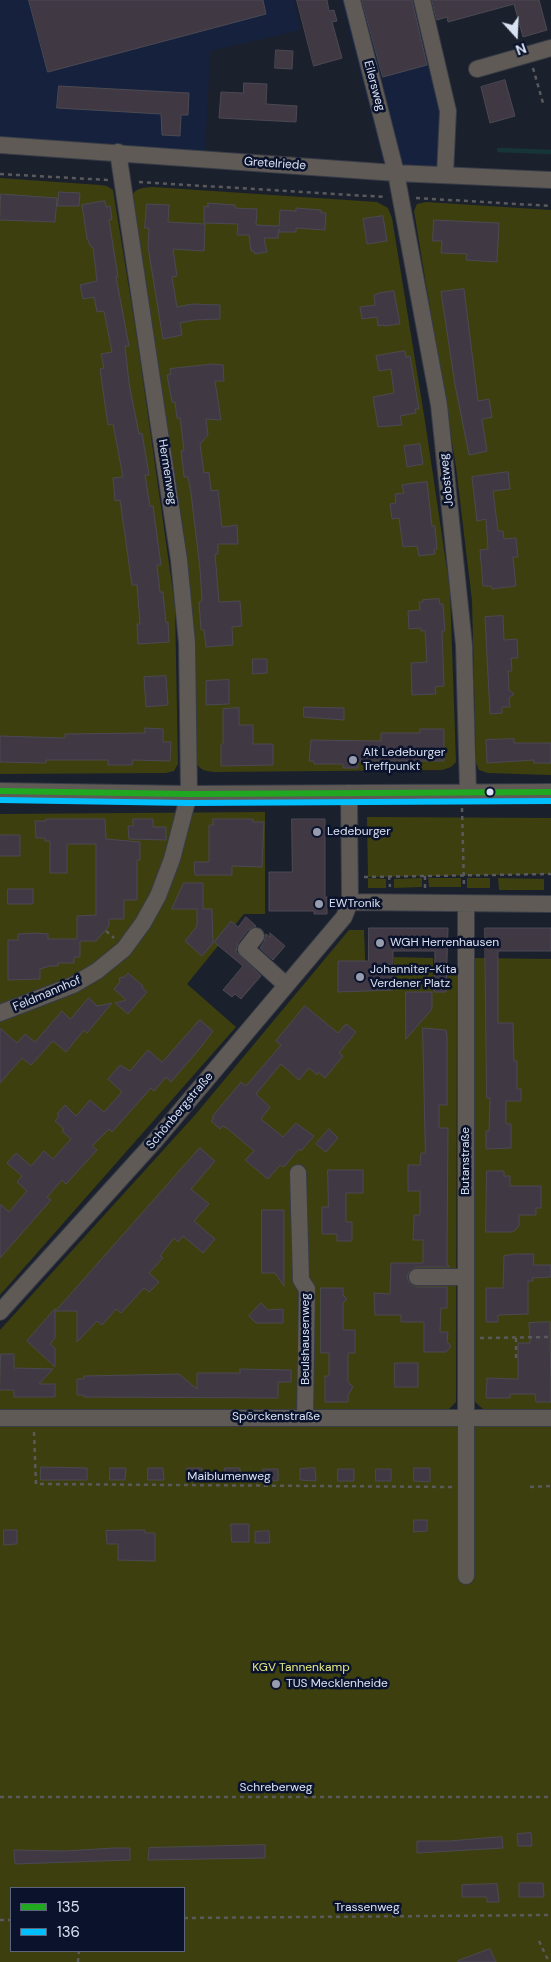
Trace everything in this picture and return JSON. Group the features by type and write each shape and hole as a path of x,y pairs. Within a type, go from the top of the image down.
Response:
{"street":[{"name":"Eilersweg","path":"352,0 396,173"},
{"path":"422,0 448,112 445,175"},
{"path":"477,69 551,48"},
{"name":"Gretelriede","path":"0,145 396,173 551,180"},
{"name":"Hermenweg","path":"118,152 180,560 187,643 189,794"},
{"name":"Jobstweg","path":"396,173 438,405 464,645 465,791"},
{"path":"0,790 189,794 551,792"},
{"path":"350,793 350,902 551,904"},
{"name":"Feldmannhof","path":"0,1013 73,984 97,971 124,949 143,924 158,896 172,859 189,794"},
{"name":"Schönbergstraße","path":"0,1312 154,1142 344,917 350,902"},
{"name":"Butanstraße","path":"465,904 466,1576"},
{"path":"256,936 246,949 286,985"},
{"name":"Beulshausenweg","path":"298,1173 301,1280 306,1289 305,1417"},
{"path":"417,1277 466,1277"},
{"name":"Spörckenstraße","path":"0,1418 551,1418"}],"path":[{"path":"529,54 544,103"},
{"path":"0,174 551,206"},
{"path":"465,791 465,904"},
{"path":"350,877 551,874"},
{"path":"466,1339 551,1337"},
{"path":"516,1338 516,1358"},
{"name":"Maiblumenweg","path":"34,1418 36,1484 465,1487"},
{"path":"530,1486 551,1486"},
{"name":"Schreberweg","path":"0,1796 551,1797"},
{"name":"Trassenweg","path":"185,1918 551,1915"},
{"path":"539,1941 549,1962"}],"shaded area":[{"path":"0,0 294,0 301,30 210,51 205,154 0,140"},
{"path":"341,0 470,0 430,12 452,170 384,167"}],"green space":[{"path":"0,178 100,185 107,186 113,190 137,338 175,606 178,764 174,771 166,773 0,774"},
{"path":"153,187 377,202 388,208 392,218 425,421 450,590 456,762 451,767 442,770 215,772 201,769 196,762 184,535 131,197 138,190"},
{"path":"426,202 551,210 551,775 488,773 479,770 476,763 472,601 456,467 414,211 417,204"},
{"path":"265,812 265,914 244,914 187,984 236,1027 0,1295 0,814"},
{"path":"367,817 551,818 551,874 368,877"},
{"path":"368,878 386,879 386,888 368,888"},
{"path":"422,878 422,887 394,888 394,879"},
{"path":"428,878 461,878 461,887 429,887"},
{"path":"467,878 490,878 490,888 467,888"},
{"path":"498,878 544,879 544,890 499,890"},
{"path":"349,930 364,930 366,985 394,985 394,957 433,958 433,975 457,975 456,1402 448,1410 0,1411 0,1330 195,1115"},
{"path":"475,958 551,959 551,1411 484,1410 475,1402"},
{"name":"KGV Tannenkamp","path":"0,1418 551,1418 551,1962 0,1962"}],"building":[{"path":"29,0 263,0 266,14 48,72"},
{"path":"297,0 327,0 329,11 334,10 337,21 332,22 342,58 314,66"},
{"path":"362,0 412,0 427,65 383,77"},
{"path":"432,0 539,0 547,30 523,37 514,4 448,22 447,17 437,20"},
{"path":"276,50 293,51 292,69 275,68"},
{"path":"505,80 515,116 490,123 481,87"},
{"path":"244,83 267,84 266,104 297,106 296,122 219,118 221,92 243,93"},
{"path":"59,86 189,93 188,115 181,115 180,136 162,135 161,114 57,108"},
{"path":"59,192 80,193 79,206 58,206"},
{"path":"1,194 57,198 55,222 0,220"},
{"path":"105,201 106,207 110,206 112,219 109,220 118,277 116,277 129,346 125,346 129,383 139,434 142,433 149,475 145,475 150,506 153,506 161,565 157,565 160,592 163,592 169,642 138,644 137,624 140,624 137,585 132,585 120,500 115,501 113,478 123,477 113,424 108,425 100,369 104,368 101,354 112,352 104,311 97,312 94,297 83,299 80,285 97,281 93,247 91,247 87,238 82,205"},
{"path":"208,203 235,205 235,208 257,209 256,225 279,226 280,210 296,211 296,208 321,210 321,213 326,213 325,230 296,228 296,232 279,232 279,229 278,238 264,238 267,252 255,254 254,251 251,251 249,235 237,235 238,224 204,223 204,206 208,207"},
{"path":"147,204 169,205 168,222 205,224 204,251 173,249 177,276 172,277 177,307 192,304 220,305 220,319 180,323 182,335 163,339 148,247 149,228 145,228"},
{"path":"383,216 387,241 367,244 363,219"},
{"path":"434,220 499,223 497,262 466,260 467,254 441,253 442,241 433,241"},
{"path":"464,289 478,401 489,399 492,417 482,419 487,451 469,455 455,385 441,292"},
{"path":"394,291 400,324 378,326 377,317 362,319 360,307 375,305 374,295"},
{"path":"405,351 406,357 410,356 419,409 415,409 416,413 400,416 402,425 378,427 373,397 394,393 391,369 379,371 376,356"},
{"path":"213,364 223,365 224,381 215,381 221,420 206,419 208,435 200,444 204,473 209,472 211,491 218,490 222,527 237,525 238,544 218,544 218,554 215,554 219,602 240,601 242,626 232,627 233,645 206,647 204,630 201,630 199,602 202,601 200,569 191,493 188,477 184,477 181,451 184,450 180,418 177,418 175,402 172,402 167,375 171,374 170,369"},
{"path":"420,444 423,464 407,467 404,446"},
{"path":"508,472 510,489 493,491 498,531 503,531 504,539 516,538 518,557 513,557 516,586 492,589 491,586 483,586 480,550 488,549 486,519 477,521 472,477"},
{"path":"427,482 432,526 435,526 437,549 434,549 435,554 419,556 417,546 403,547 399,518 392,519 390,504 396,503 395,494 404,493 402,485"},
{"path":"439,599 440,604 443,604 445,631 442,631 444,686 435,687 436,694 412,695 411,663 427,662 425,631 421,631 421,628 409,629 408,611 420,610 419,602 423,602 423,600"},
{"path":"503,616 504,640 517,639 518,658 511,658 512,671 508,671 509,690 514,694 509,698 510,707 502,707 502,713 490,714 485,617"},
{"path":"253,659 267,659 267,673 253,674"},
{"path":"166,676 168,705 146,707 144,677"},
{"path":"229,680 229,704 206,705 206,681"},
{"path":"304,707 344,708 344,720 304,717"},
{"path":"239,708 239,725 253,725 253,744 273,744 273,765 221,766 223,709"},
{"path":"145,728 163,729 163,742 171,742 170,761 133,760 132,765 108,765 108,760 46,760 46,763 0,762 0,736 65,738 65,734 145,733"},
{"path":"420,729 444,729 444,761 358,761 358,768 343,768 343,764 314,764 314,761 309,761 311,740 381,741 381,733 420,733"},
{"path":"514,739 514,743 551,743 551,763 534,763 534,760 487,763 486,740"},
{"path":"46,819 105,819 106,839 140,842 140,860 137,860 137,900 124,900 124,919 109,919 109,926 96,941 80,941 80,957 74,957 74,963 58,963 58,966 40,969 40,979 8,980 8,940 18,940 18,934 36,933 48,934 48,939 77,939 77,916 96,915 96,844 67,844 67,873 50,873 50,841 45,841 45,838 36,838 35,821 46,821"},
{"path":"133,819 153,819 153,827 166,827 166,840 129,839 128,826 133,826"},
{"path":"213,819 253,819 253,822 264,822 262,867 232,866 232,875 195,875 194,862 209,862 209,825 213,825"},
{"path":"292,819 325,819 325,897 327,897 327,914 314,914 314,911 269,911 269,872 292,872"},
{"path":"0,835 20,835 20,856 0,856"},
{"path":"184,883 203,883 203,909 212,909 213,943 202,956 185,941 197,926 197,909 172,909"},
{"path":"8,889 33,889 33,904 8,904"},
{"path":"246,917 256,926 248,930 238,943 236,952 261,976 241,999 235,994 232,997 223,990 243,966 214,942 231,921 238,927"},
{"path":"369,928 448,928 446,992 434,992 435,951 393,951 393,990 338,992 338,961 368,961"},
{"path":"485,928 551,928 551,951 498,951 498,1023 513,1023 514,1061 517,1061 517,1089 521,1089 521,1101 506,1101 506,1124 511,1124 511,1148 486,1149 486,1131 489,1131 490,1098 487,1098"},
{"path":"270,933 285,946 273,960 260,948 266,934 270,937"},
{"path":"128,973 147,992 128,1014 115,1003 126,1000 114,989 120,982 119,978 124,977"},
{"path":"406,992 432,992 432,1009 406,1039"},
{"path":"89,998 97,1006 112,1003 87,1033 84,1030 66,1052 53,1041 31,1065 22,1058 0,1083 0,1028 17,1043 25,1034 35,1042 62,1011 70,1019"},
{"path":"305,1006 338,1033 346,1024 356,1032 339,1053 343,1056 325,1078 318,1072 317,1075 309,1068 299,1080 281,1064 256,1094 270,1107 261,1119 283,1137 296,1123 314,1136 301,1151 299,1149 284,1167 280,1165 268,1179 245,1160 254,1151 228,1129 223,1126 220,1129 211,1121 214,1118 212,1117 241,1082 246,1086 281,1045 276,1041"},
{"path":"200,1020 213,1031 201,1047 171,1082 166,1077 154,1091 151,1088 112,1132 109,1129 92,1146 97,1150 66,1184 62,1180 47,1197 51,1200 0,1258 0,1204 9,1212 27,1191 17,1182 22,1176 7,1163 16,1153 31,1166 44,1151 53,1159 71,1139 55,1121 59,1116 57,1114 65,1105 76,1116 90,1100 104,1112 122,1092 108,1079 120,1065 130,1071 148,1050 162,1062"},
{"path":"423,1028 446,1030 447,1036 447,1105 439,1105 439,1128 448,1128 447,1264 450,1267 417,1267 409,1272 407,1277 409,1282 417,1287 447,1287 447,1308 441,1308 440,1332 448,1332 447,1342 451,1346 446,1352 424,1352 424,1322 401,1322 401,1315 375,1315 374,1293 390,1294 391,1263 423,1263 423,1240 413,1240 414,1215 420,1215 420,1191 408,1191 408,1165 420,1165 421,1153 425,1153"},
{"path":"329,1129 338,1138 326,1152 316,1144"},
{"path":"200,1148 215,1161 191,1189 209,1204 194,1221 215,1239 203,1253 183,1236 178,1242 174,1238 160,1256 163,1258 149,1273 159,1282 149,1292 144,1288 121,1313 116,1309 102,1325 97,1321 77,1342 77,1311 56,1311"},
{"path":"328,1170 363,1170 363,1193 346,1193 346,1222 352,1222 352,1241 337,1241 337,1234 322,1234 322,1207 328,1207"},
{"path":"487,1171 504,1171 504,1176 510,1176 510,1186 541,1186 541,1208 536,1208 536,1215 519,1215 519,1226 513,1232 486,1232"},
{"path":"262,1210 284,1210 284,1286 275,1273 262,1273"},
{"path":"534,1254 533,1265 551,1265 551,1277 532,1278 533,1281 528,1281 528,1314 498,1315 498,1322 486,1322 486,1288 503,1288 504,1256"},
{"path":"321,1288 343,1288 343,1295 347,1299 343,1303 343,1330 355,1330 355,1353 348,1353 348,1382 353,1387 348,1395 348,1402 325,1402 325,1376 329,1376 329,1353 321,1353"},
{"path":"261,1303 268,1310 283,1309 283,1323 256,1323 249,1316"},
{"path":"55,1309 55,1338 50,1344 55,1348 55,1367 27,1341"},
{"path":"550,1322 551,1402 536,1402 535,1394 510,1394 510,1398 486,1398 487,1378 518,1379 518,1343 530,1343 529,1323"},
{"path":"1,1354 14,1354 14,1368 53,1369 39,1384 55,1384 55,1397 14,1397 14,1390 0,1390"},
{"path":"395,1363 418,1363 418,1387 395,1387"},
{"path":"240,1369 291,1370 291,1382 278,1382 278,1398 84,1397 84,1395 77,1395 77,1379 84,1379 84,1376 179,1374 197,1389 197,1373 240,1373"},
{"path":"41,1467 87,1468 87,1480 41,1480"},
{"path":"110,1468 126,1468 125,1480 110,1480"},
{"path":"148,1468 163,1468 164,1480 148,1480"},
{"path":"187,1468 202,1468 202,1481 187,1481"},
{"path":"225,1468 240,1468 240,1481 225,1480"},
{"path":"315,1468 316,1481 300,1480 300,1469"},
{"path":"414,1468 430,1468 430,1482 414,1481"},
{"path":"263,1469 278,1469 278,1481 263,1480"},
{"path":"338,1469 354,1469 354,1481 338,1481"},
{"path":"376,1469 391,1469 391,1481 376,1481"},
{"path":"414,1520 427,1520 427,1531 414,1532"},
{"path":"231,1524 249,1524 249,1542 232,1542"},
{"path":"4,1530 17,1530 17,1544 4,1545"},
{"path":"145,1530 145,1533 155,1533 155,1561 118,1560 118,1544 107,1544 106,1531"},
{"path":"269,1531 270,1543 255,1543 255,1532"},
{"path":"531,1833 532,1846 518,1846 517,1834"},
{"path":"502,1837 503,1848 417,1853 417,1841 449,1841"},
{"path":"265,1845 265,1858 148,1860 149,1848"},
{"path":"130,1848 130,1860 15,1864 14,1850 65,1851"},
{"path":"543,1883 544,1897 519,1897 519,1884"},
{"path":"497,1884 499,1902 487,1902 487,1897 462,1897 462,1885"},
{"path":"490,1949 496,1962 458,1962 458,1961"}],"waterway":[{"path":"499,150 551,152"}],"transit line":[{"name":"135","path":"0,791 189,794 551,792"},
{"name":"136","path":"0,800 189,803 551,801"}],"place":[{"name":"Alt Ledeburger Treffpunkt","path":"353,760"},
{"name":"Ledeburger","path":"317,832"},
{"name":"EWTronik","path":"319,904"},
{"name":"WGH Herrenhausen","path":"380,943"},
{"name":"Johanniter-Kita Verdener Platz","path":"360,977"},
{"name":"TUS Mecklenheide","path":"276,1684"}]}
